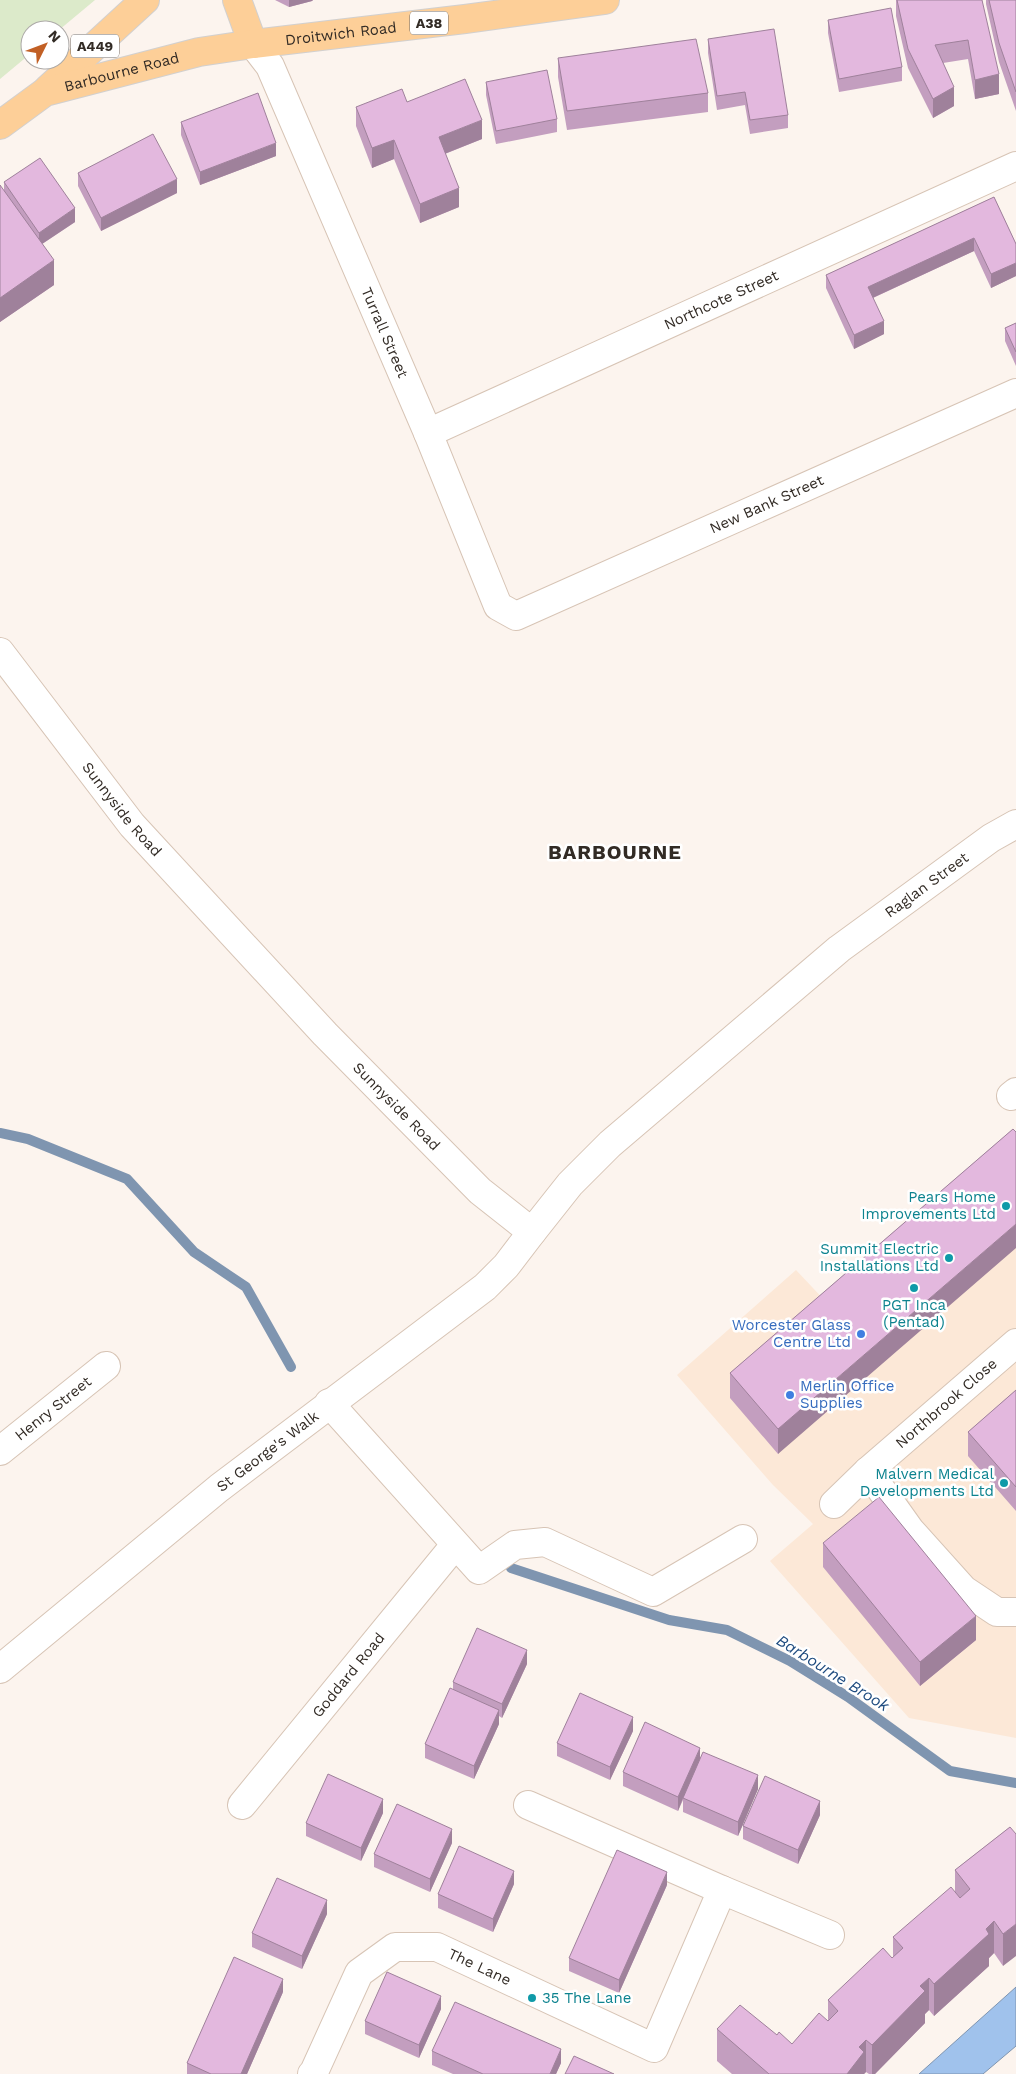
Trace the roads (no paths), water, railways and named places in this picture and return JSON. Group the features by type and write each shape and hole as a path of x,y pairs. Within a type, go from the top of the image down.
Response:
{"main road":[{"name":"A449","path":"45,92 145,0"},
{"path":"237,0 253,44"},
{"name":"Droitwich Road","path":"253,44 605,0"},
{"name":"Barbourne Road","path":"0,125 45,92 199,52 253,44"}],"street":[{"name":"Turrall Street","path":"253,44 270,66 428,433 498,606 516,616"},
{"name":"Northcote Street","path":"428,433 1016,166"},
{"name":"New Bank Street","path":"516,616 1016,393"},
{"name":"Sunnyside Road","path":"0,652 132,825 318,1027 367,1077 480,1191 532,1232"},
{"name":"Raglan Street","path":"532,1232 570,1184 610,1144 839,949 991,838 1016,824"},
{"name":"St George's Walk","path":"0,1669 219,1488 329,1403 486,1287 506,1266 532,1232"},
{"name":"Northbrook Close","path":"834,1504 868,1471 1016,1343"},
{"name":"Henry Street","path":"0,1451 106,1366"},
{"path":"329,1403 402,1482 455,1545 479,1570 515,1545 545,1542 653,1592 743,1539"},
{"path":"868,1471 910,1530 964,1590 996,1612 1016,1612"},
{"name":"Goddard Road","path":"242,1805 455,1545"},
{"path":"528,1805 830,1935"},
{"name":"The Lane","path":"312,2074 359,1973 395,1947 437,1947 654,2048 722,1890"}],"water":[{"path":"1016,1987 1016,2046 983,2074 919,2074"}],"waterway":[{"name":"Barbourne Brook","path":"0,1133 28,1139 127,1179 194,1252 246,1287 291,1367"},
{"name":"Barbourne Brook","path":"511,1568 669,1620 727,1630 790,1661 848,1697 950,1771 1016,1783"}],"place":[{"name":"Pears Home Improvements Ltd","path":"1006,1206"},
{"name":"Summit Electric Installations Ltd","path":"949,1258"},
{"name":"PGT Inca (Pentad)","path":"914,1288"},
{"name":"Worcester Glass Centre Ltd","path":"861,1334"},
{"name":"Merlin Office Supplies","path":"790,1395"},
{"name":"Malvern Medical Developments Ltd","path":"1004,1483"},
{"name":"35 The Lane","path":"532,1998"}],"district":[{"name":"BARBOURNE","path":"615,852"}]}
